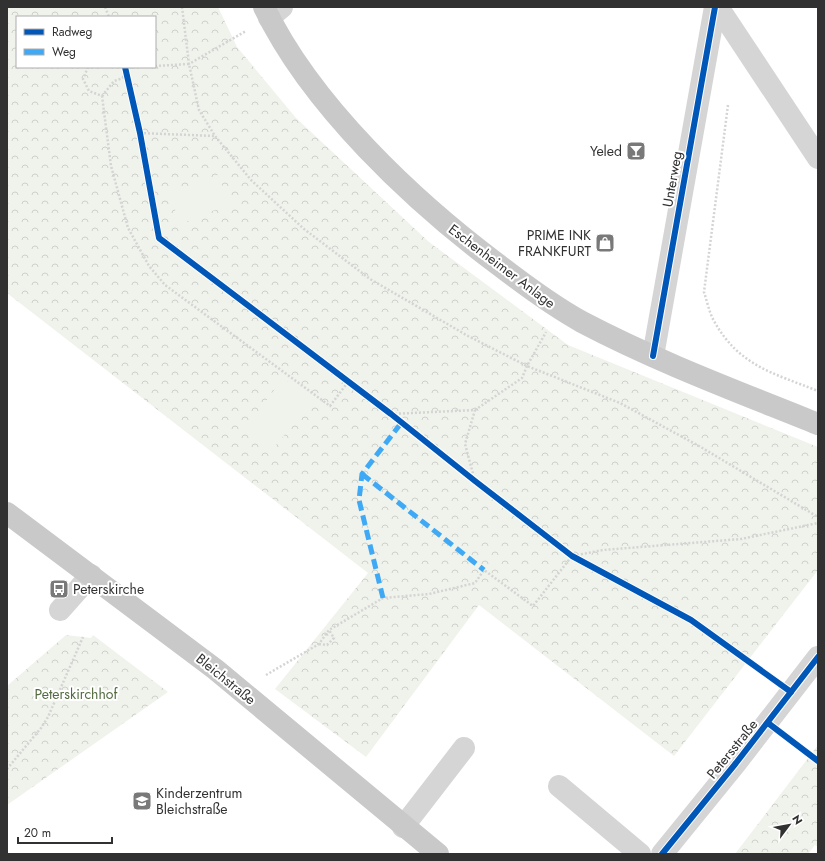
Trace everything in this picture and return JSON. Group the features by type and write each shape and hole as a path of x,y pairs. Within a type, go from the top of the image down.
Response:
{"main road":[{"name":"Eschenheimer Anlage","path":"272,11 314,88 388,170 432,211 477,249 529,289 582,322 653,356 818,424"},
{"name":"Bleichstraße","path":"7,513 215,669 403,827 438,854"}],"street":[{"name":"Unterweg","path":"653,356 715,7"},
{"path":"718,7 818,158"},
{"path":"60,610 91,575"},
{"name":"Petersstraße","path":"662,854 768,723 818,657"},
{"path":"403,827 464,748"},
{"path":"559,786 640,854"}],"path":[{"path":"182,7 189,64 200,110 215,136 251,180 304,229 370,279 468,336 527,366 620,404 699,446 818,517"},
{"path":"156,66 189,64 272,11"},
{"path":"88,68 83,78 88,91 102,96"},
{"path":"125,68 140,133 159,238 391,414 572,556 691,620 791,692"},
{"path":"126,76 114,81 102,96 112,166 128,228 149,266 165,285 330,406 348,382"},
{"path":"729,97 704,292 713,319 725,339 738,354 755,365 818,391"},
{"path":"140,133 215,136"},
{"path":"391,414 475,410 522,378 549,327 582,322"},
{"path":"475,410 465,444 475,481"},
{"path":"266,675 319,644 329,630 383,598 429,594 475,583 484,570 534,606 572,556 603,550 741,539 818,523"},
{"path":"319,644 327,645 334,638 329,630"},
{"path":"7,769 41,728 48,717 83,637"},
{"path":"768,723 818,761"}],"green space":[{"path":"7,7 218,7 237,47 296,118 429,242 568,345 818,447 818,570 674,756 479,605 366,757 275,689 368,573 7,293"},
{"path":"218,175 230,204 180,224 169,193"},
{"path":"283,378 312,401 272,450 245,429"},
{"name":"Peterskirchhof","path":"66,635 91,638 93,635 168,692 7,805 7,686"},
{"path":"818,745 818,847 815,845 808,854 735,854"}],"marked path":[{"path":"383,598 359,500 362,474 402,422"},
{"path":"362,474 484,570"}],"cycle path":[{"path":"653,356 715,7"},
{"path":"125,68 140,133 159,238 391,414 572,556 691,620 791,692"},
{"path":"662,854 736,763 818,657"},
{"path":"768,723 818,761"}],"place":[{"name":"Yeled","path":"636,151"},
{"name":"PRIME INK FRANKFURT","path":"605,243"},
{"name":"Peterskirche","path":"59,589"},
{"name":"Kinderzentrum Bleichstraße","path":"142,801"}]}
